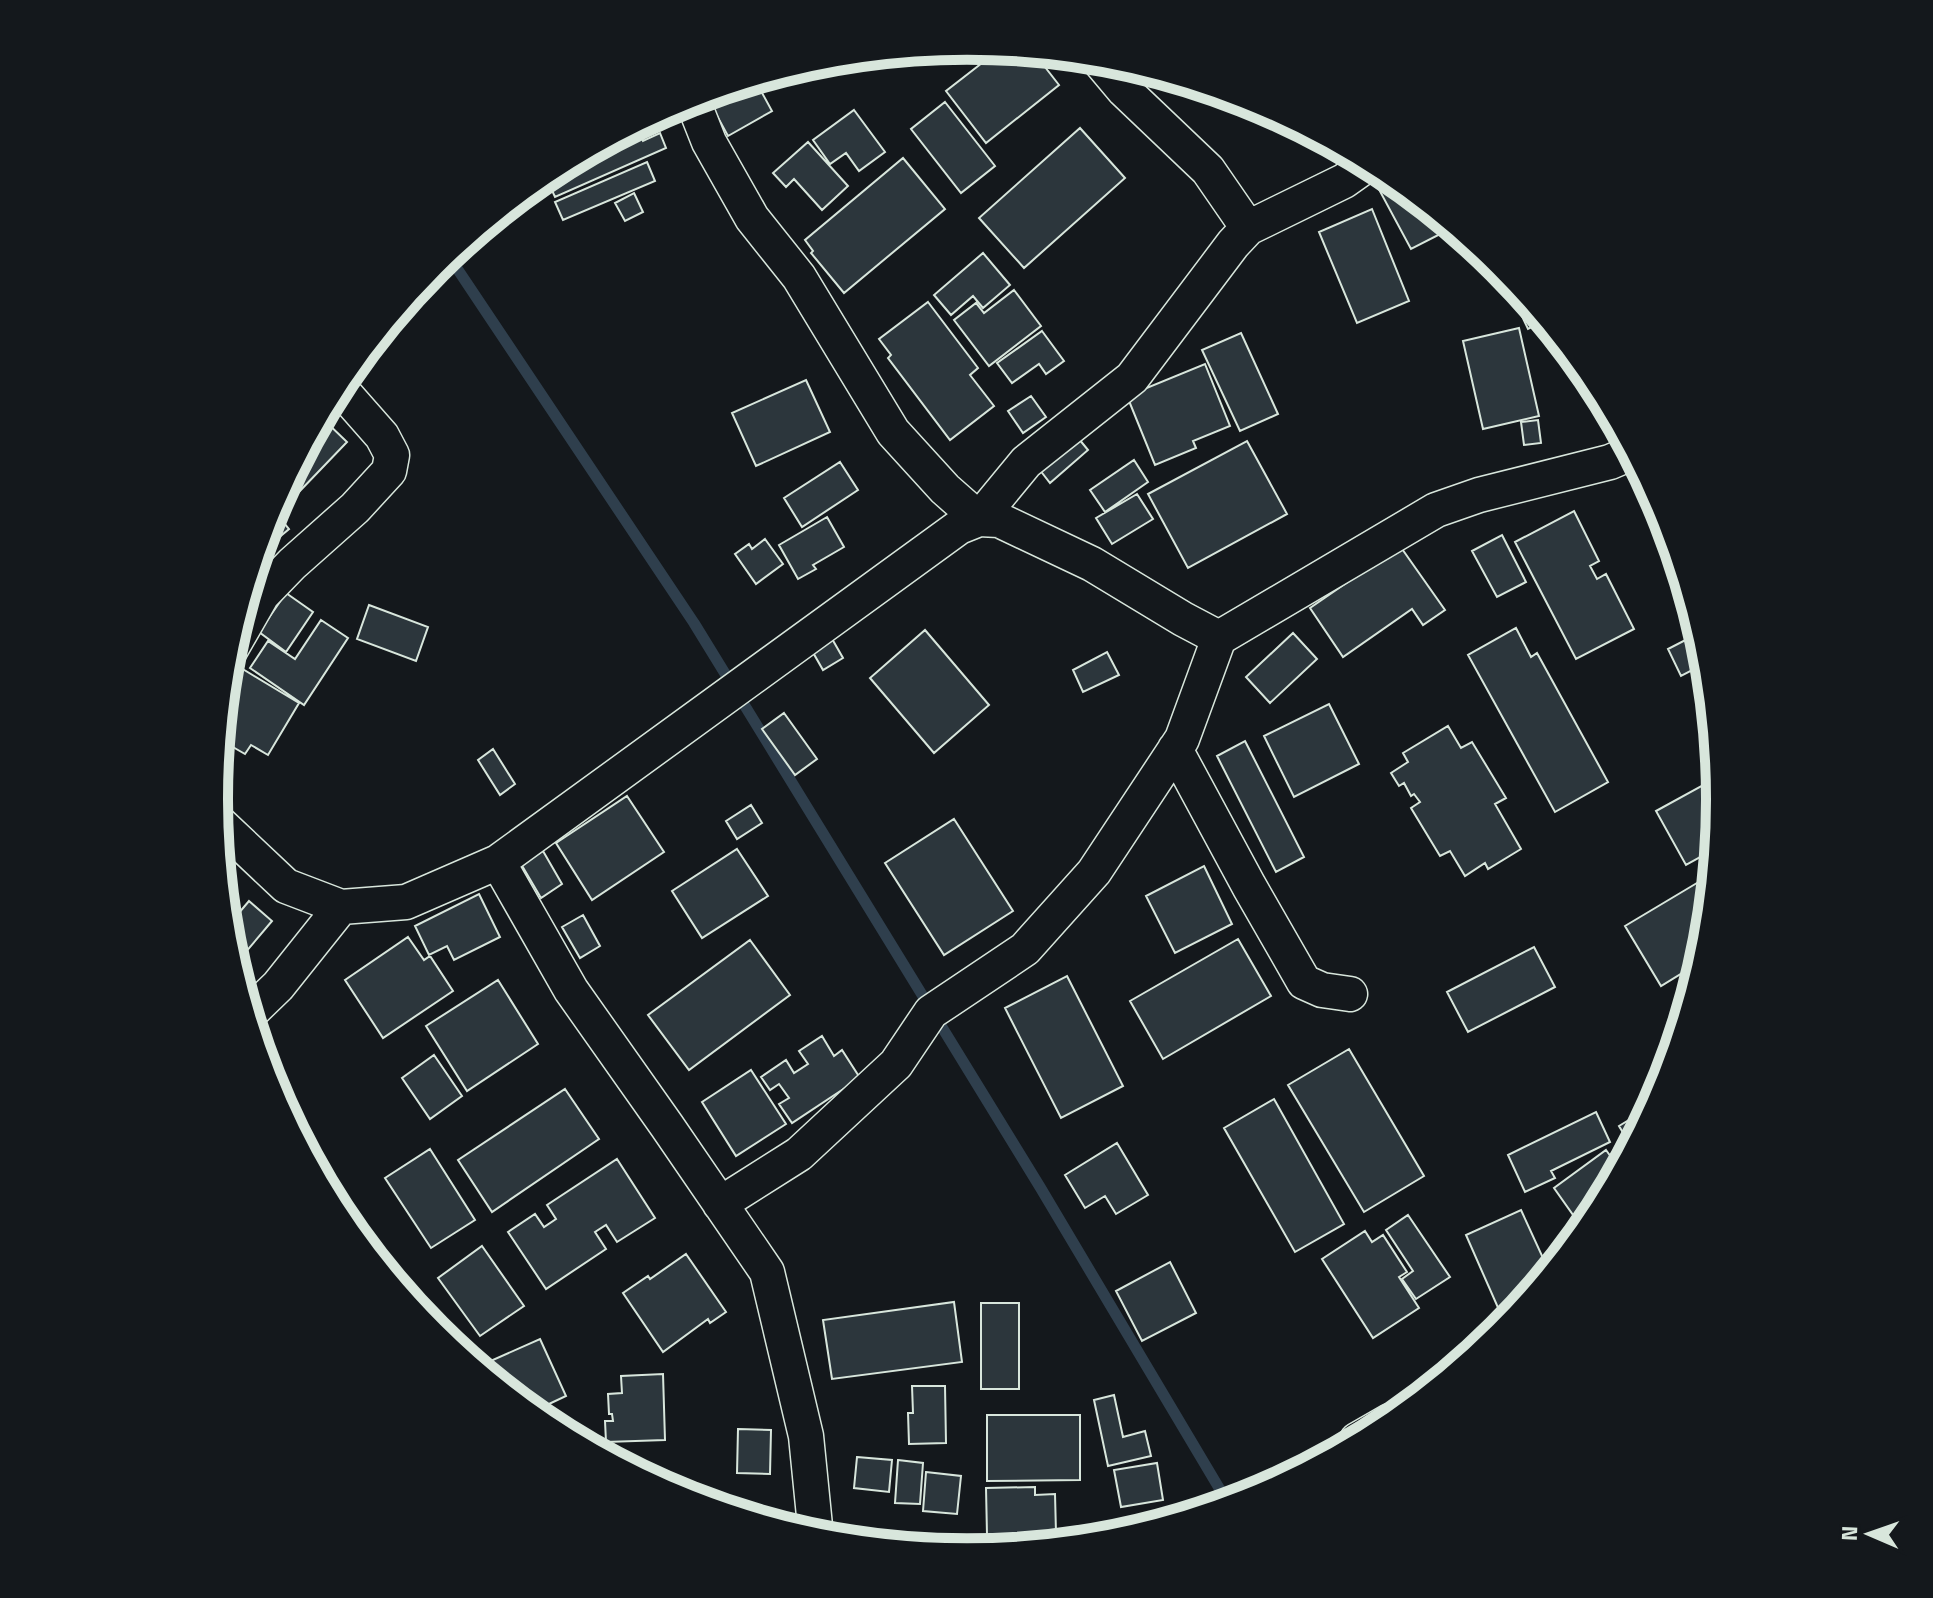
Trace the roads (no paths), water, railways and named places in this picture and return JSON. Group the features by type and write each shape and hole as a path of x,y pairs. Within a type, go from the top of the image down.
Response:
{"street":[{"path":"1111,74 1208,170 1248,228"},
{"path":"697,111 709,142 752,218 799,277 893,432 945,489 979,519"},
{"path":"979,519 1026,462 1132,378 1248,228 1357,172"},
{"path":"252,612 262,595 292,564 355,508 389,471 392,455 382,436 347,396"},
{"path":"720,1204 799,1154 896,1064 931,1012 1025,949 1094,872 1182,739 1219,638 1436,510 1479,495 1621,457"},
{"path":"229,832 286,886 341,907 406,902 498,862 959,527 979,519 999,520 1092,564 1219,638"},
{"path":"1175,749 1304,982 1322,990 1350,994"},
{"path":"498,862 571,990 767,1272 806,1436 815,1522"},
{"path":"258,1006 278,986 341,907"}],"waterway":[{"path":"455,266 694,623 1040,1187 1222,1492"}]}
